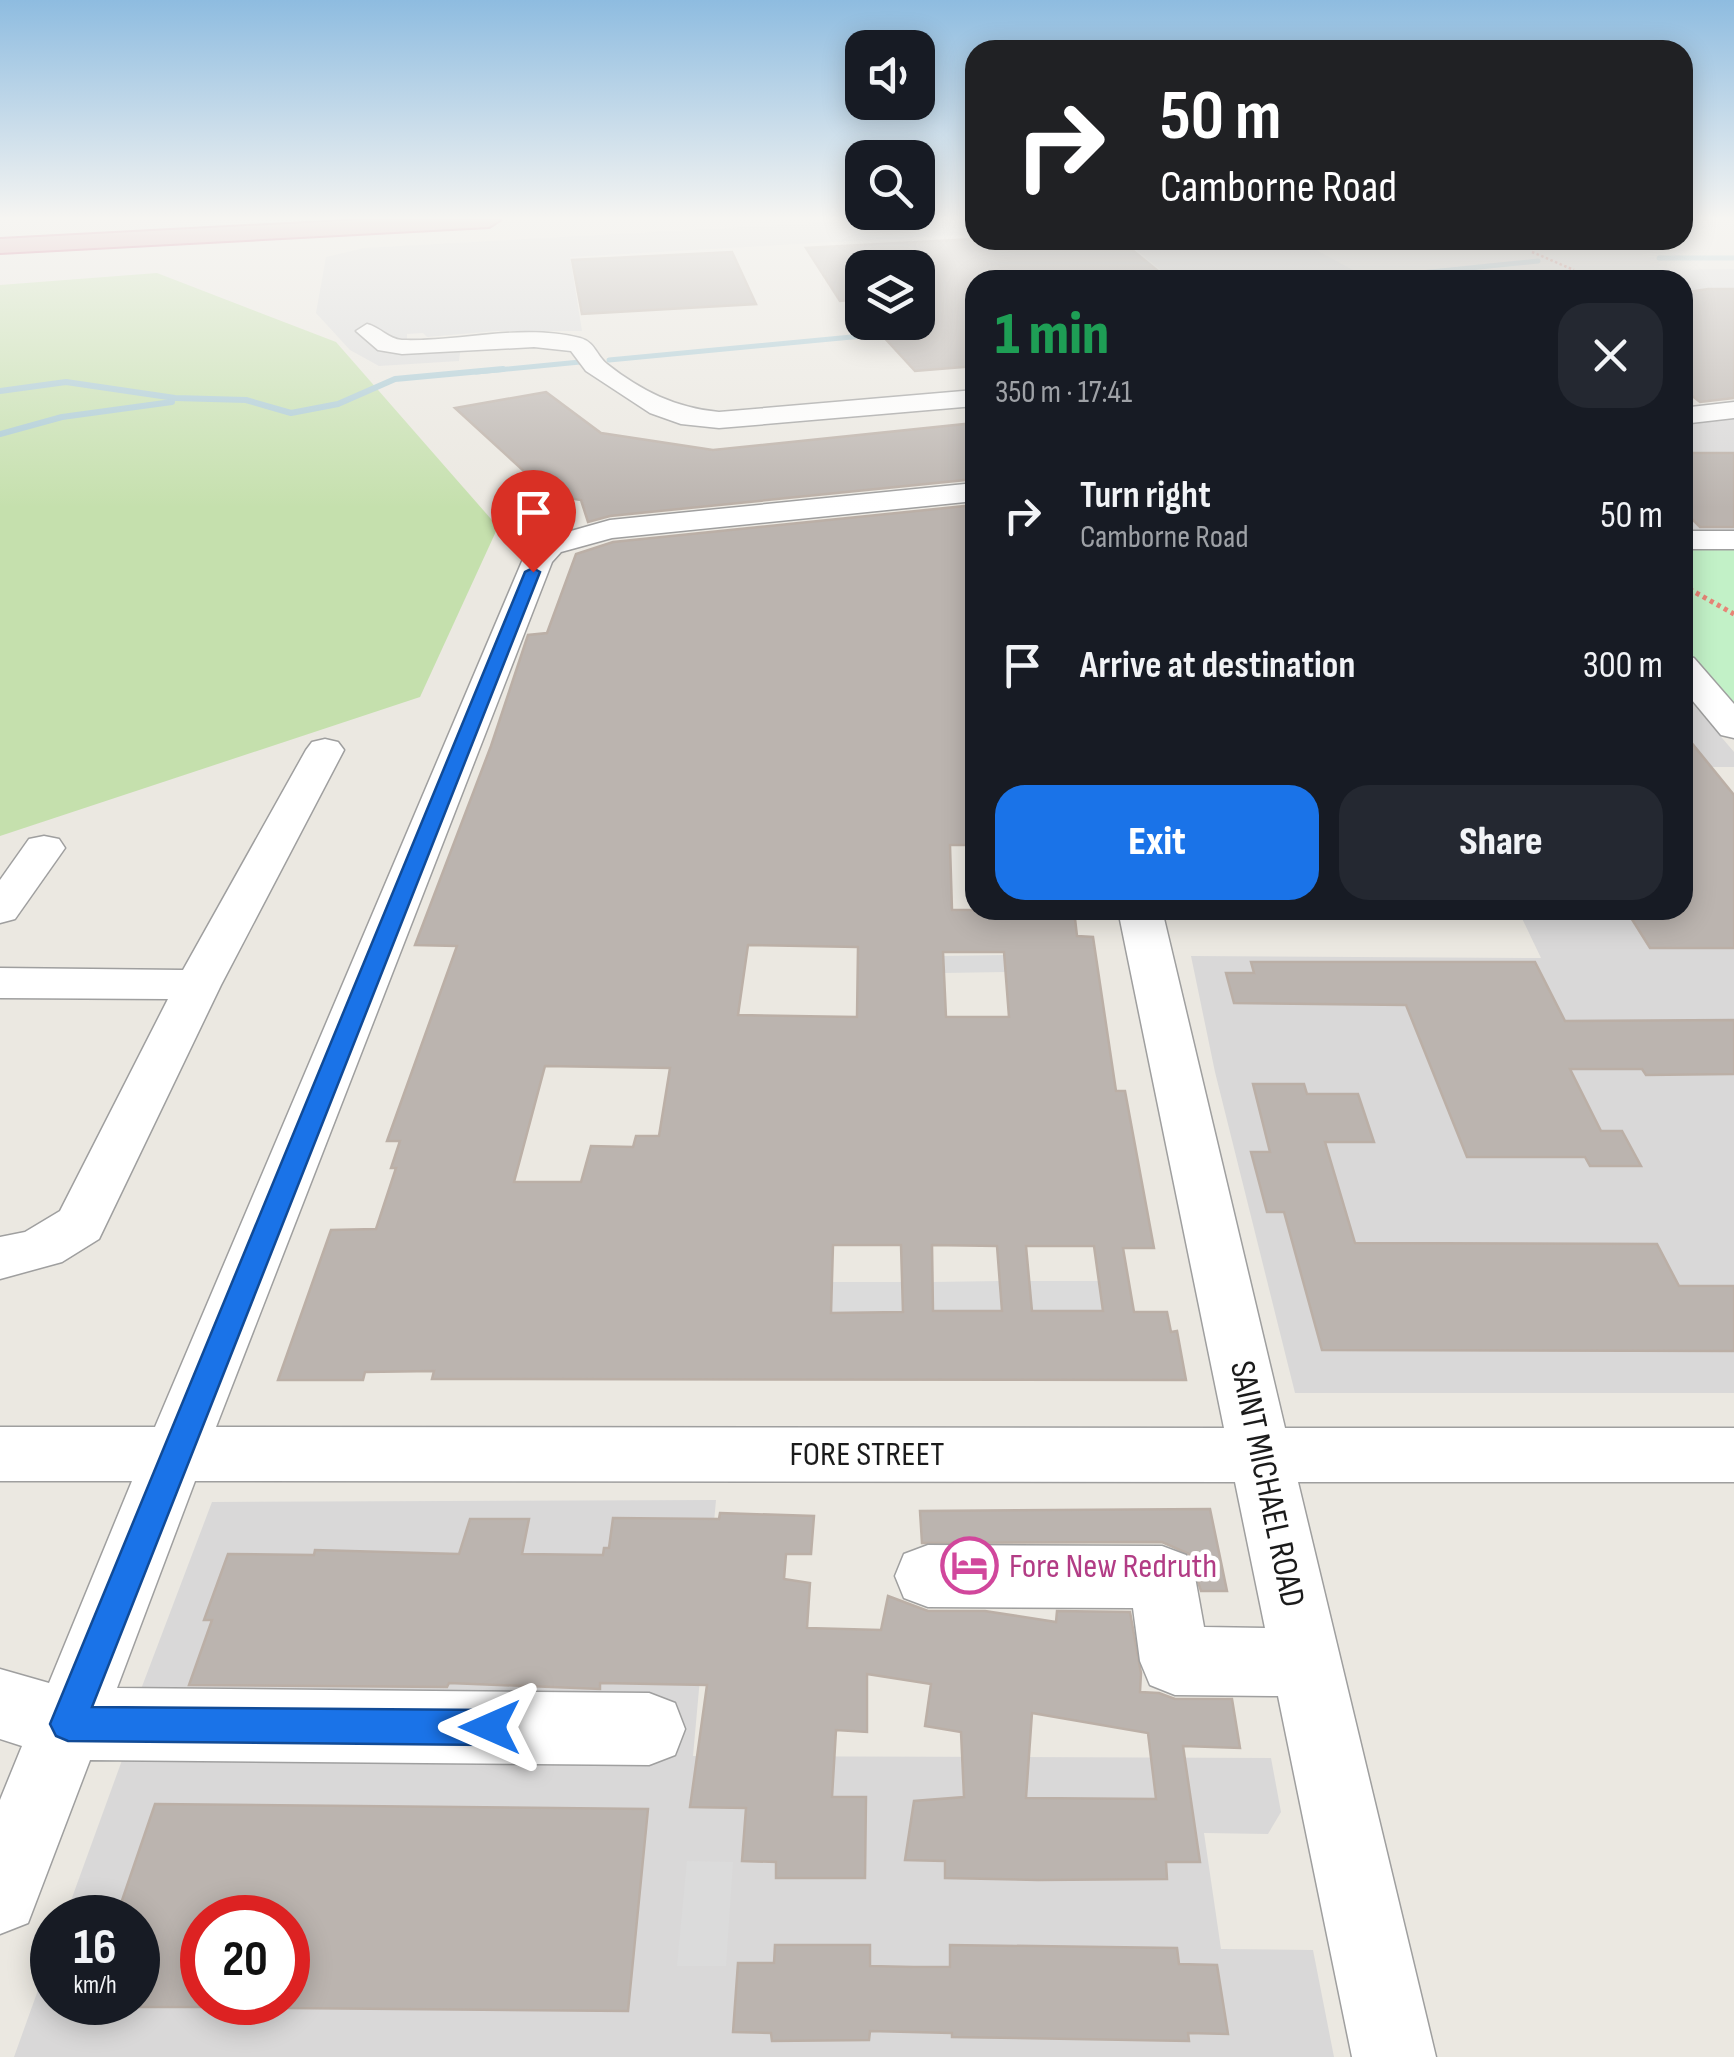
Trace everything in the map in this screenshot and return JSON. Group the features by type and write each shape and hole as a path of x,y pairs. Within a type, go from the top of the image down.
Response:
{"street":[{"path":"367,331 386,345 402,347 548,340 575,344 659,408 681,416 719,420 965,399"},
{"path":"1693,403 1734,398"},
{"path":"1693,415 1734,410"},
{"path":"801,508 965,483"},
{"path":"0,1895 538,559 550,546 610,529 965,493"},
{"path":"1693,540 1734,540"},
{"path":"1693,678 1734,727"},
{"path":"0,1258 36,1252 62,1240 80,1225 198,984 325,750"},
{"path":"0,910 44,848"},
{"name":"SAINT MICHAEL ROAD","path":"1142,920 1394,2057"},
{"path":"0,983 198,984"},
{"name":"FORE STREET","path":"0,1454 1734,1455"},
{"path":"928,1576 1162,1577 1175,1661 1306,1662"},
{"path":"0,1704 68,1724 649,1728"}],"path":[{"path":"1693,591 1734,614"}],"shaded area":[{"path":"319,316 580,316 582,331 496,331 427,337 423,333 407,334 407,341 462,338 459,361 379,366 350,350"},
{"path":"1734,413 1734,534 1693,534 1693,418"},
{"path":"1693,704 1734,752 1734,767 1693,767"},
{"path":"1734,855 1734,1393 1295,1393 1215,1072 1191,956 1541,958 1523,920 1693,920 1693,898"},
{"path":"1004,955 1005,972 944,973 943,956"},
{"path":"1000,1281 1002,1311 933,1311 933,1282"},
{"path":"1029,1281 1099,1281 1103,1311 1032,1311"},
{"path":"832,1282 902,1282 903,1312 831,1312"},
{"path":"716,1500 693,1756 1271,1758 1281,1812 1268,1834 1204,1833 1221,1949 1313,1950 1334,2057 14,2057 30,2012 30,2025 160,2025 160,1895 73,1895 125,1752 135,1705 212,1502"},
{"path":"687,1861 733,1862 726,1966 677,1966"}],"green space":[{"path":"0,316 269,316 336,342 498,527 420,697 0,836"},
{"path":"1693,544 1734,544 1734,704 1693,657"}],"building":[{"path":"935,316 965,316 965,367 915,371 887,340 935,340"},
{"path":"1693,316 1734,316 1734,398 1700,402 1693,397"},
{"path":"546,392 601,433 713,450 965,424 965,480 610,516 588,522 581,500 550,495 455,408"},
{"path":"1693,453 1734,453 1734,527 1700,527 1693,520"},
{"path":"965,506 965,845 950,845 952,910 965,910 965,920 1075,920 1077,936 1093,937 1116,1091 1125,1091 1154,1248 1123,1248 1134,1312 1167,1312 1171,1332 1177,1331 1186,1380 432,1379 434,1371 365,1372 363,1380 278,1380 331,1230 376,1229 396,1168 391,1168 400,1141 387,1141 457,946 415,945 491,746 528,635 547,633 576,554 613,542","holes":["748,945 858,947 857,1017 738,1015","943,952 1004,952 1009,1017 946,1017","545,1066 670,1068 659,1136 636,1136 633,1147 591,1146 581,1182 514,1182","833,1245 901,1245 903,1312 831,1313","932,1245 997,1246 1002,1311 933,1311","1026,1246 1094,1246 1103,1311 1032,1311"]},
{"path":"1693,745 1734,795 1734,948 1650,948 1632,920 1693,920"},
{"path":"1251,962 1535,962 1565,1021 1734,1020 1734,1074 1646,1075 1642,1069 1570,1069 1601,1131 1622,1131 1641,1166 1590,1166 1585,1157 1467,1157 1406,1005 1234,1003 1226,973 1254,973"},
{"path":"1253,1084 1304,1084 1307,1094 1358,1094 1374,1142 1325,1142 1355,1243 1657,1244 1679,1286 1734,1286 1734,1351 1322,1350 1284,1212 1267,1212 1251,1152 1270,1152"},
{"path":"1210,1509 1227,1591 1201,1591 1189,1554 1162,1542 922,1543 920,1511"},
{"path":"720,1513 814,1516 811,1554 786,1554 784,1579 810,1583 807,1628 881,1630 888,1596 928,1611 985,1611 1056,1622 1057,1611 1130,1612 1141,1673 1140,1692 1175,1699 1232,1699 1240,1748 1183,1746 1200,1862 1166,1862 1167,1879 1038,1880 945,1878 945,1861 905,1860 914,1801 964,1797 961,1732 925,1726 931,1684 867,1674 867,1732 836,1730 832,1797 866,1797 865,1878 776,1878 776,1862 742,1861 746,1808 690,1807 707,1685 600,1683 600,1689 449,1683 447,1687 189,1685 212,1620 204,1620 228,1554 314,1555 315,1550 459,1554 470,1519 529,1519 522,1554 603,1555 604,1548 609,1548 613,1518 719,1519","holes":["1032,1713 1148,1733 1156,1799 1026,1798"]},
{"path":"155,1804 648,1809 628,2011 310,2008 310,1895 180,1895 180,2007 160,2007 160,1895 124,1895"},
{"path":"775,1945 870,1945 870,1966 913,1967 950,1967 950,1945 1177,1948 1179,1964 1217,1965 1228,2034 1188,2033 1189,2041 952,2037 952,2033 870,2031 869,2040 772,2041 771,2033 733,2032 738,1963 774,1963"}],"waterway":[{"path":"609,360 845,338"},
{"path":"476,372 580,362"},
{"path":"0,391 66,382 175,398 246,400 291,413 338,404 395,379 503,369"},
{"path":"0,434 62,417 172,402"}],"place":[{"name":"Fore New Redruth","path":"970,1566"}],"route":[{"path":"490,1727 68,1724 533,572"}]}
